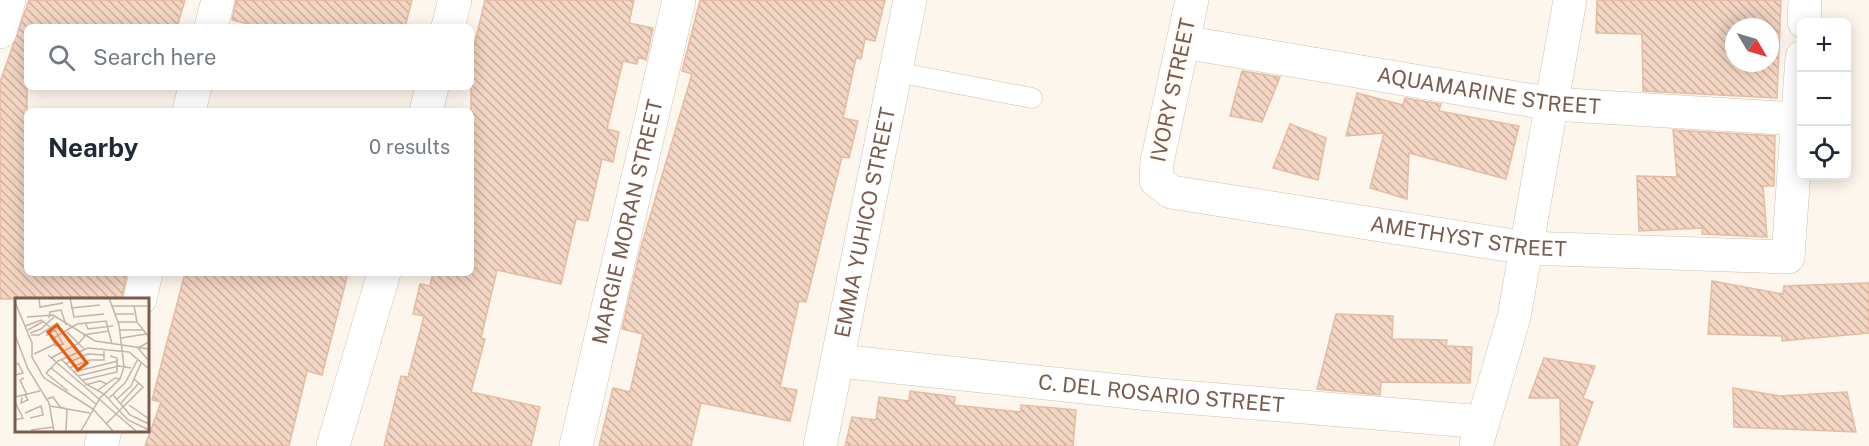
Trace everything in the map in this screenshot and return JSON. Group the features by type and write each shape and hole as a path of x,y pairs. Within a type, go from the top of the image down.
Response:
{"street":[{"path":"0,32 9,0"},
{"path":"212,24 218,0"},
{"path":"449,24 455,0"},
{"name":"MARGIE MORAN STREET","path":"576,446 680,0"},
{"name":"EMMA YUHICO STREET","path":"820,446 839,361 910,0"},
{"name":"IVORY STREET","path":"1156,180 1157,162 1192,0"},
{"path":"1480,434 1514,317 1570,0"},
{"path":"1804,18 1805,0"},
{"name":"AQUAMARINE STREET","path":"1183,42 1552,104 1797,119"},
{"path":"190,108 194,90"},
{"path":"427,108 431,90"},
{"name":"AMETHYST STREET","path":"1156,180 1171,192 1526,248 1788,258 1797,119"},
{"path":"140,298 145,276"},
{"path":"333,446 383,276"},
{"name":"C. DEL ROSARIO STREET","path":"839,361 1160,395 1480,434"},
{"path":"101,446 105,431"}],"lane":[{"path":"896,72 1032,98"}],"building":[{"path":"29,0 185,0 178,24 24,24 24,90 27,90 27,108 24,108 24,276 126,276 122,298 0,299 0,82"},
{"path":"236,0 412,0 406,24 247,24 232,20"},
{"path":"485,0 634,0 629,23 653,28 646,60 638,57 637,64 623,61 607,129 619,132 613,162 602,159 588,221 576,219 561,284 497,270 481,338 485,339 471,392 540,407 531,446 384,446 401,376 408,377 424,316 413,314 420,284 430,286 432,276 474,276 474,108 471,108 471,90 474,90 474,46"},
{"path":"700,0 885,0 875,41 865,39 861,59 856,58 843,118 858,121 849,158 842,157 806,302 799,301 780,387 797,390 790,421 701,403 691,446 599,446 613,388 630,392 643,334 622,329 641,247 692,74 682,71"},
{"path":"1597,0 1781,0 1779,49 1779,18 1725,18 1725,72 1778,72 1777,98 1643,91 1642,34 1596,33"},
{"path":"1242,71 1280,77 1262,122 1230,116"},
{"path":"1357,93 1403,105 1405,98 1441,104 1439,111 1519,126 1506,179 1409,153 1407,199 1370,188 1384,133 1346,136"},
{"path":"1290,124 1326,138 1318,180 1273,168"},
{"path":"1673,130 1775,136 1774,186 1763,186 1767,237 1702,234 1703,228 1639,231 1637,176 1677,177"},
{"path":"184,276 347,276 322,375 307,371 289,446 145,446 161,402 152,400"},
{"path":"1712,281 1783,294 1784,286 1869,283 1869,333 1782,341 1782,336 1708,334"},
{"path":"1336,314 1393,316 1392,339 1447,340 1446,346 1472,347 1470,383 1381,382 1380,395 1317,389"},
{"path":"1544,358 1595,366 1583,398 1593,402 1577,446 1561,446 1560,398 1529,398"},
{"path":"1733,388 1780,396 1847,392 1856,432 1734,427"},
{"path":"910,391 955,397 954,405 1021,412 1021,405 1076,410 1073,446 845,446 852,417 876,420 879,397 909,401"}]}
